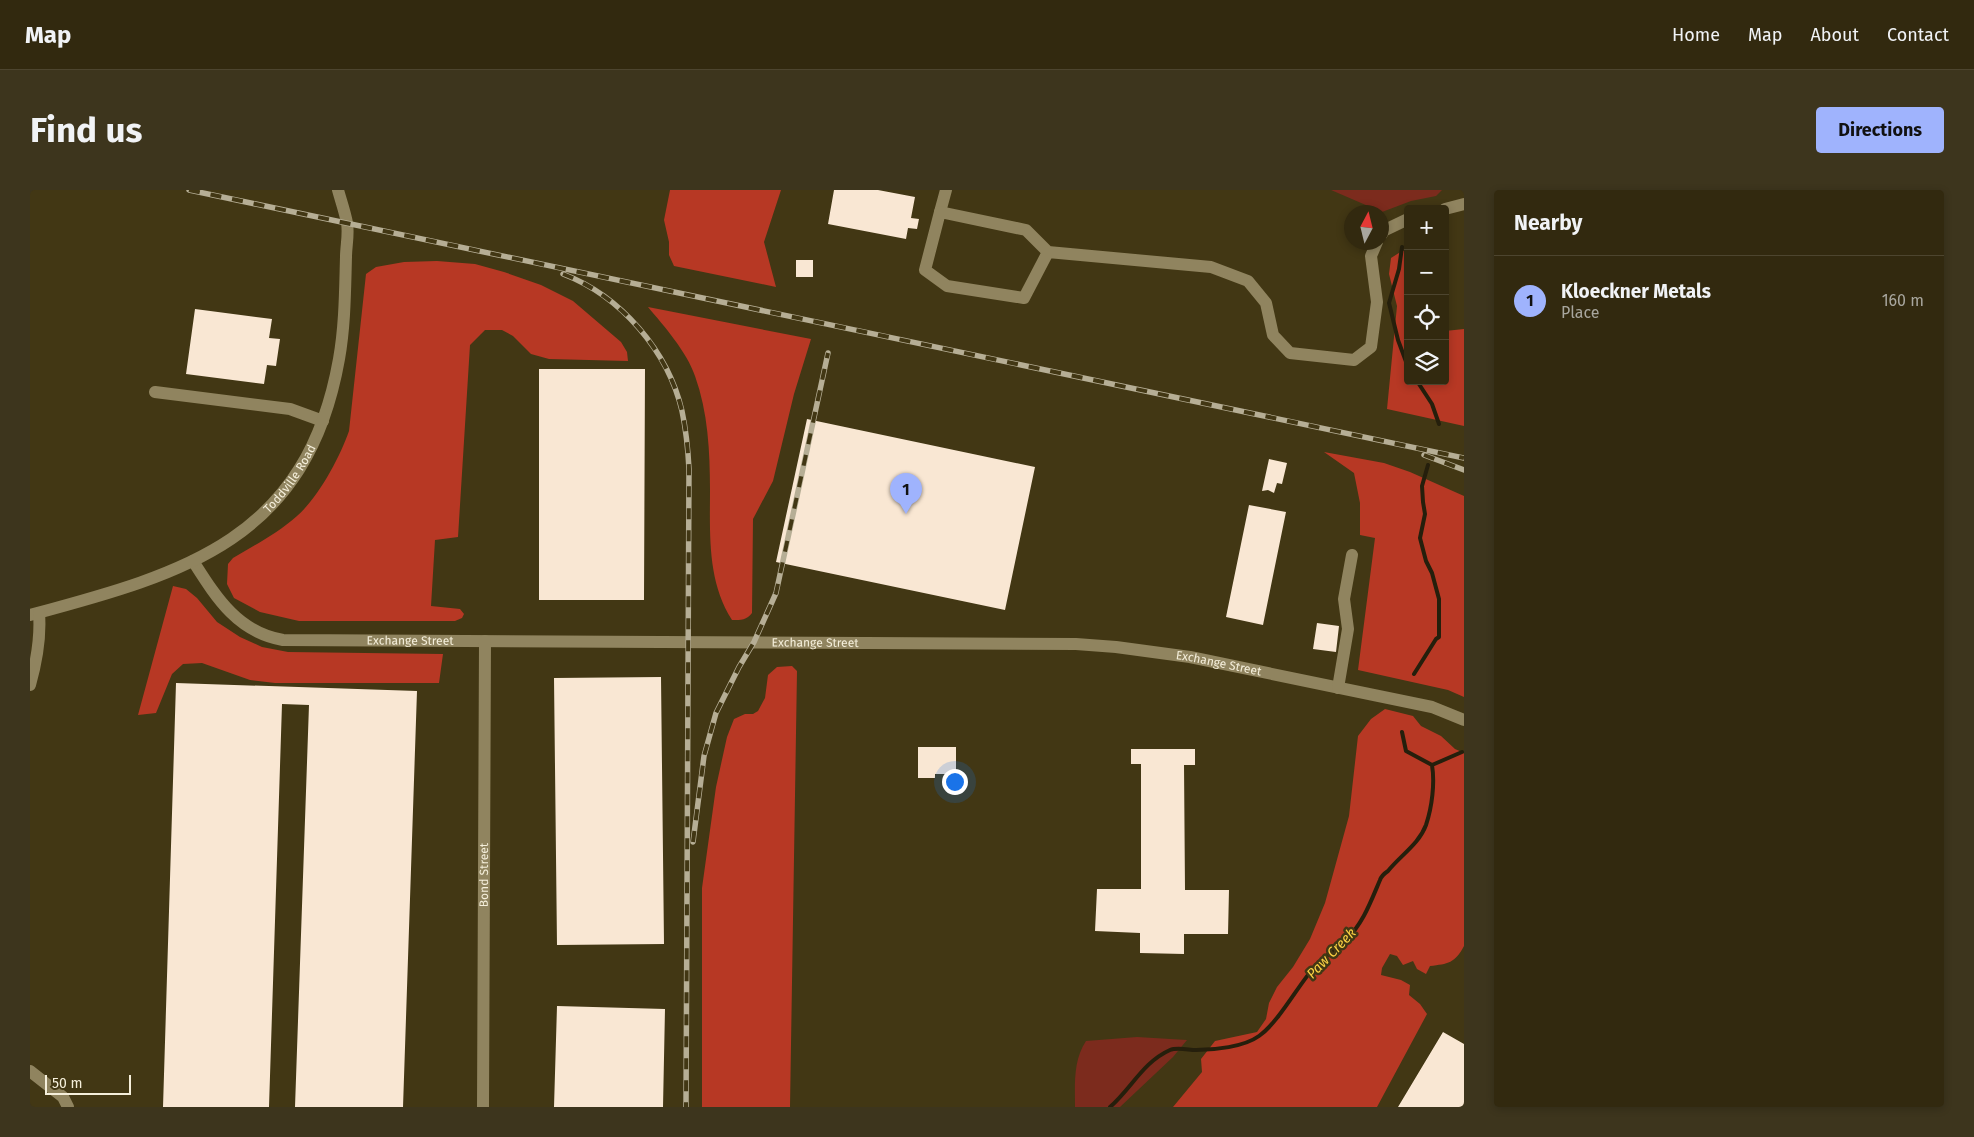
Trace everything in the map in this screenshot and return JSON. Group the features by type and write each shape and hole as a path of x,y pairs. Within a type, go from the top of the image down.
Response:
{"street":[{"name":"Toddville Road","path":"35,614 141,582 193,561 234,538 277,500 292,482 308,456 323,421 334,383 344,324 347,223 338,190"},
{"path":"946,190 925,270 947,286 1024,298 1048,252"},
{"path":"1449,208 1464,204"},
{"path":"940,212 1026,230 1048,252 1212,267 1248,281 1266,304 1273,335 1290,353 1354,360 1371,347 1377,302 1371,256 1374,250"},
{"path":"1389,228 1404,221"},
{"path":"155,392 290,409 323,421"},
{"path":"1338,688 1348,629 1344,599 1352,555"},
{"name":"Exchange Street","path":"193,561 216,598 229,612 251,629 275,638 1076,644 1116,646 1190,657 1432,707 1464,720"},
{"path":"30,685 38,656 41,632 35,614"},
{"name":"Bond Street","path":"483,1107 485,641"},
{"path":"30,1071 66,1102"}],"shaded area":[{"path":"670,190 781,190 764,242 776,287 674,266 669,255 669,242 664,220"},
{"path":"1331,190 1442,190 1436,196 1411,201 1389,209 1389,205 1366,205"},
{"path":"1404,251 1404,385 1449,385 1449,331 1464,329 1464,426 1387,409 1397,306 1389,274 1391,258"},
{"path":"437,261 475,264 504,272 541,285 573,301 621,342 627,352 628,361 549,359 531,354 513,336 502,330 485,330 470,345 458,537 435,540 431,606 460,609 464,614 462,618 455,621 299,621 260,612 234,598 227,584 228,564 233,558 282,528 305,508 328,476 345,441 349,431 366,274 376,267 404,262"},
{"path":"648,307 811,339 794,394 773,481 753,519 752,613 744,619 732,620 724,605 714,573 710,540 709,447 703,404 695,376 687,358"},
{"path":"1324,452 1384,463 1410,472 1464,496 1464,697 1448,690 1358,670 1375,538 1360,535 1360,503 1354,473"},
{"path":"173,586 186,589 197,598 217,622 240,637 262,647 288,652 443,654 439,683 275,683 250,680 202,663 183,664 172,674 156,713 138,715"},
{"path":"792,666 797,671 790,1107 702,1107 702,888 716,787 727,737 734,719 758,711 765,698 768,675 777,667"},
{"path":"1385,709 1413,716 1421,726 1441,736 1455,749 1464,753 1464,946 1450,962 1430,966 1426,974 1417,969 1413,961 1403,965 1397,956 1390,954 1382,968 1381,975 1401,980 1410,985 1409,995 1420,1004 1427,1014 1377,1107 1173,1107 1202,1072 1201,1059 1215,1041 1257,1032 1266,1019 1269,1003 1277,987 1293,967 1310,939 1325,903 1349,816 1358,736 1371,719"},
{"path":"1137,1037 1187,1040 1173,1057 1120,1107 1075,1107 1077,1065 1086,1041"}],"building":[{"path":"834,190 878,190 915,197 911,218 919,219 917,229 908,228 906,239 828,224"},
{"path":"796,260 813,260 813,277 796,277"},
{"path":"195,309 272,319 269,338 280,339 276,366 267,365 264,384 186,374"},
{"path":"539,369 645,369 644,600 539,600"},
{"path":"807,419 1035,467 1005,610 776,562"},
{"path":"1269,459 1287,463 1282,484 1277,483 1274,493 1268,490 1262,491"},
{"path":"1249,505 1286,512 1263,625 1226,617"},
{"path":"1317,623 1339,626 1336,652 1313,649"},
{"path":"661,677 664,944 557,945 554,678"},
{"path":"176,683 417,691 403,1107 295,1107 309,705 282,704 269,1107 163,1107"},
{"path":"918,747 956,747 956,774 935,774 935,778 918,778"},
{"path":"1131,749 1195,749 1195,765 1184,765 1185,890 1229,890 1228,934 1184,934 1184,954 1140,953 1140,933 1095,931 1097,889 1141,889 1141,764 1131,764"},
{"path":"557,1006 665,1009 663,1107 554,1107"},
{"path":"1443,1032 1464,1044 1464,1107 1398,1107"}],"waterway":[{"path":"1402,247 1399,269 1389,303 1404,356"},
{"path":"1420,385 1432,404 1439,424"},
{"path":"1414,674 1439,637 1439,599 1420,538 1425,514 1422,486 1428,465"},
{"path":"1402,732 1406,751 1432,765"},
{"name":"Paw Creek","path":"1432,765 1462,752"},
{"name":"Paw Creek","path":"1110,1107 1152,1061 1170,1050 1203,1050 1245,1043 1259,1036 1274,1022 1316,965 1341,944 1357,927 1381,878 1423,832 1431,803 1433,787 1432,765"}],"railway":[{"path":"189,190 1464,458"},
{"path":"563,274 604,296 639,328 666,367 682,411 686,432 689,469 686,1107"},
{"path":"693,842 704,756 716,713 754,642 776,593 828,353"},
{"path":"1424,455 1464,470"}],"place":[{"name":"Kloeckner Metals","path":"906,514"}]}
